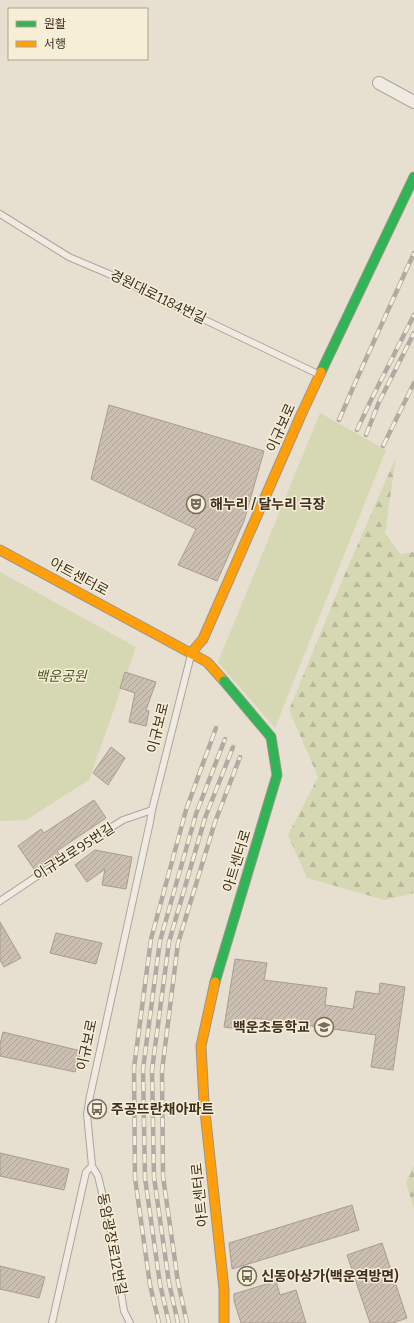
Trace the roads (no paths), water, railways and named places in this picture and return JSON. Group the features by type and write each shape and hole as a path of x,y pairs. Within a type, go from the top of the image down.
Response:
{"street":[{"path":"378,84 414,102"},
{"name":"이규보로","path":"191,653 203,639 320,375 414,178"},
{"name":"아트센터로","path":"0,550 207,662 271,736 277,775 213,988 201,1046 204,1102 224,1288 224,1323"}],"lane":[{"name":"경원대로1184번길","path":"0,214 69,257 109,274 320,375"},
{"name":"이규보로","path":"92,1166 87,1114 90,1096 152,810 191,653"},
{"name":"이규보로95번길","path":"0,901 123,820 152,810"},
{"path":"52,1323 86,1172 92,1166"},
{"name":"동암광장로12번길","path":"92,1166 98,1176 110,1226 124,1311 130,1323"}],"railway":[{"path":"339,420 414,253"},
{"path":"357,430 414,315"},
{"path":"366,435 379,402 414,333"},
{"path":"383,446 414,383"},
{"path":"159,1323 150,1285 135,1178 134,1068 151,939 186,810 216,728"},
{"path":"169,1323 160,1284 145,1178 143,1069 160,941 196,814 225,739"},
{"path":"178,1323 169,1283 154,1177 152,1070 169,942 205,818 233,747"},
{"path":"187,1323 178,1282 163,1176 162,1071 178,943 215,822 240,757"}],"place":[{"name":"해누리 / 달누리 극장","path":"196,504"},
{"name":"백운초등학교","path":"324,1027"},
{"name":"주공뜨란채아파트","path":"97,1109"},
{"name":"신동아상가(백운역방면)","path":"247,1276"}],"park label":[{"name":"백운공원","path":"61,676"}]}
